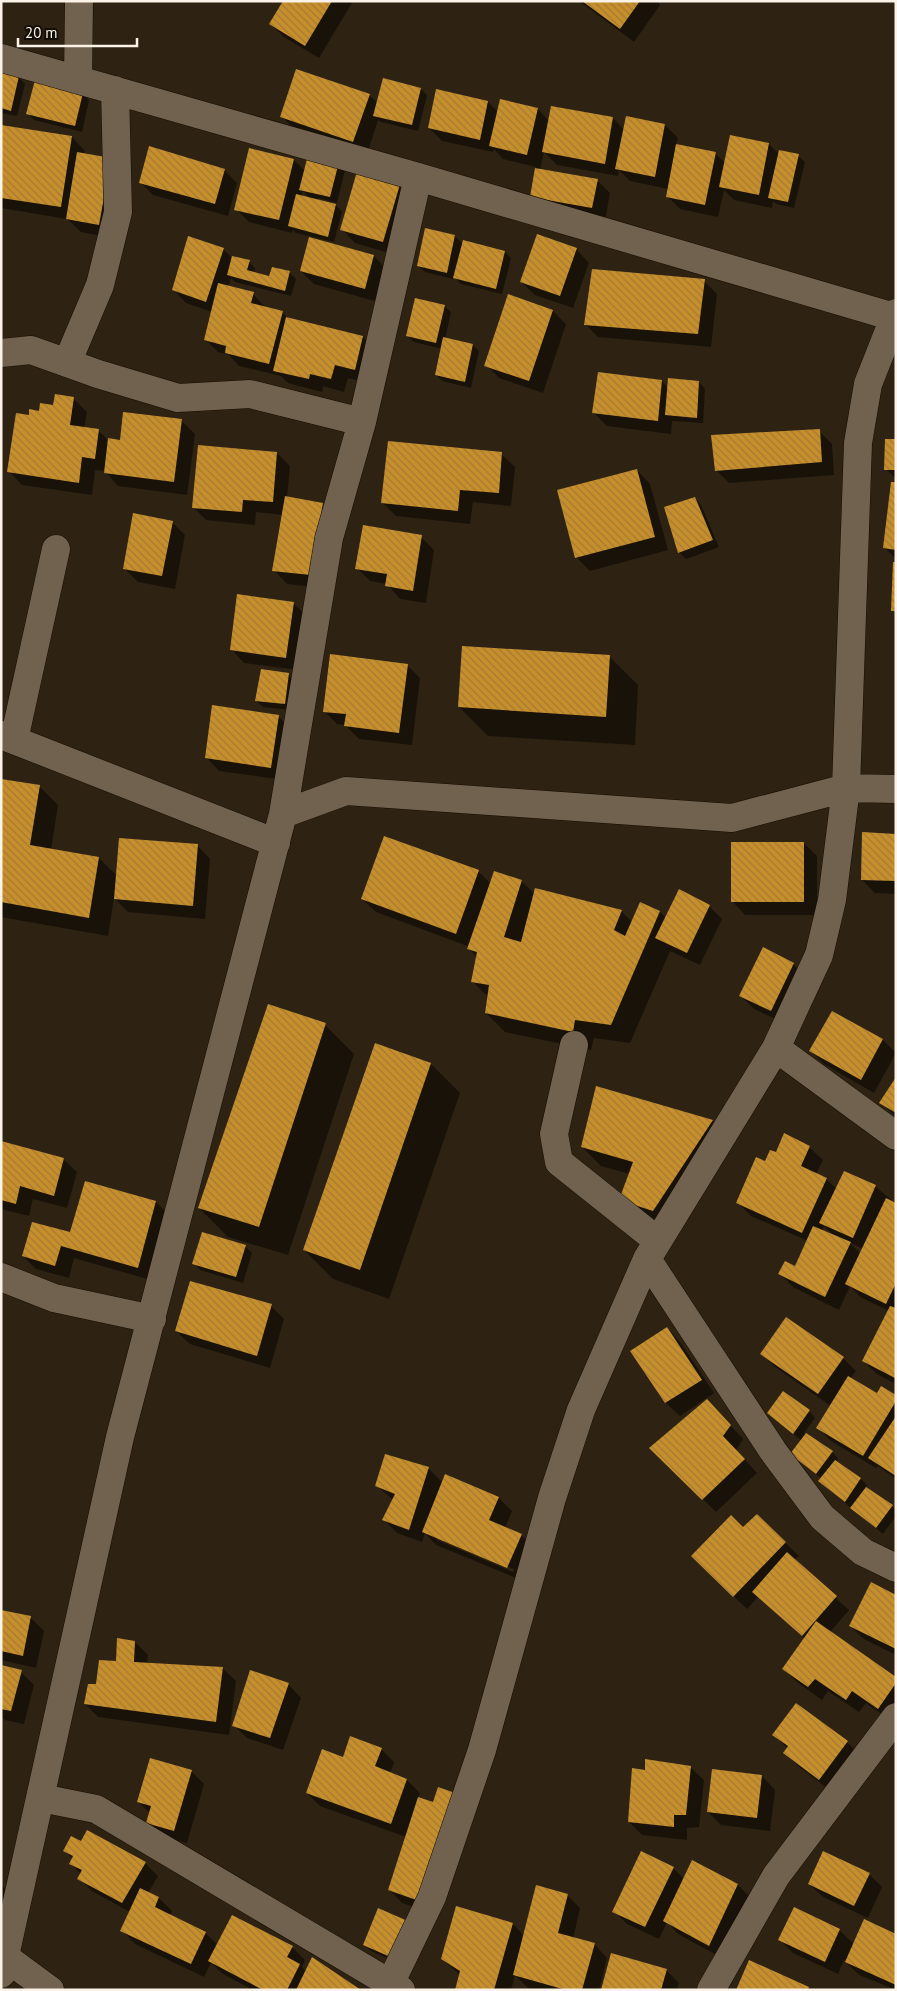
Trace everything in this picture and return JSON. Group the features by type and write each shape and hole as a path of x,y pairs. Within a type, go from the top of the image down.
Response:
{"street":[{"path":"78,80 79,1"},
{"path":"1,58 895,315 868,384 858,443 846,788 832,900 819,954 776,1048 652,1250 581,1410 552,1498 482,1750 432,1897 395,1987 96,1809 41,1798"},
{"path":"67,363 100,285 118,212 115,90"},
{"path":"50,1990 3,1963 120,1437 283,814 329,538 362,422 418,177"},
{"path":"1,353 31,350 98,374 178,398 250,394 362,422"},
{"path":"56,549 8,738 276,843"},
{"path":"283,814 346,791 732,818 846,788 896,789"},
{"path":"574,1045 554,1134 560,1162 652,1250 773,1451 822,1517 863,1552 896,1568"},
{"path":"776,1048 896,1136"},
{"path":"1,1277 54,1298 152,1319"},
{"path":"711,1990 776,1876 896,1718"}],"building":[{"path":"283,1 332,1 305,46 269,24"},
{"path":"582,1 640,1 620,29"},
{"path":"296,69 370,94 353,142 280,117"},
{"path":"1,72 19,76 11,111 1,108"},
{"path":"383,78 421,88 412,125 373,116"},
{"path":"35,80 83,93 75,126 26,114"},
{"path":"436,89 488,101 480,140 428,128"},
{"path":"500,99 538,108 527,155 489,146"},
{"path":"551,106 613,117 605,164 542,152"},
{"path":"626,116 665,124 655,177 615,169"},
{"path":"1,125 72,136 61,207 1,198"},
{"path":"730,135 769,143 759,195 719,187"},
{"path":"676,144 716,152 705,205 666,197"},
{"path":"149,146 225,169 215,204 139,183"},
{"path":"249,148 294,159 279,220 234,210"},
{"path":"779,150 799,154 788,202 768,198"},
{"path":"77,152 111,158 99,225 66,219"},
{"path":"308,155 339,162 330,197 299,190"},
{"path":"358,168 401,181 383,242 340,230"},
{"path":"535,168 598,179 592,208 530,197"},
{"path":"296,194 336,204 328,237 288,226"},
{"path":"425,228 455,235 447,273 417,266"},
{"path":"537,234 577,248 560,296 520,282"},
{"path":"188,236 224,248 206,302 172,290"},
{"path":"309,237 374,255 365,289 300,271"},
{"path":"463,240 505,251 496,289 453,278"},
{"path":"232,256 250,260 247,270 269,276 272,267 290,271 285,291 227,275"},
{"path":"592,269 705,279 698,334 584,325"},
{"path":"218,283 254,292 251,303 283,311 269,364 225,353 226,346 204,340"},
{"path":"508,294 553,310 529,381 484,366"},
{"path":"415,298 445,305 436,343 406,336"},
{"path":"286,317 363,336 355,370 335,365 331,379 310,374 309,379 273,371"},
{"path":"443,337 473,344 465,382 435,375"},
{"path":"598,372 662,380 658,421 592,413"},
{"path":"668,378 699,381 697,418 665,415"},
{"path":"55,394 74,397 70,425 99,429 95,459 82,457 79,483 7,472 16,413 29,415 29,409 39,411 40,403 53,405"},
{"path":"123,412 182,419 174,482 104,473 108,438 120,440"},
{"path":"820,429 822,462 715,471 711,435"},
{"path":"885,439 896,439 896,470 884,470"},
{"path":"388,441 502,452 499,493 460,490 458,511 381,503"},
{"path":"198,445 277,452 273,502 243,500 242,512 192,508"},
{"path":"637,469 655,537 575,558 557,490"},
{"path":"891,482 896,482 896,550 883,548"},
{"path":"285,496 323,503 311,575 272,571"},
{"path":"695,497 713,540 678,553 664,507"},
{"path":"133,513 173,521 162,576 123,569"},
{"path":"363,525 422,535 413,591 385,586 387,574 355,569"},
{"path":"893,562 896,562 896,611 891,611"},
{"path":"237,594 294,602 286,658 230,650"},
{"path":"462,646 610,655 606,717 458,707"},
{"path":"330,654 408,664 399,733 344,726 346,714 323,712"},
{"path":"261,669 289,673 285,704 255,701"},
{"path":"212,705 279,715 271,768 205,758"},
{"path":"1,779 40,785 30,845 99,857 89,918 1,902"},
{"path":"862,832 896,834 896,881 861,880"},
{"path":"384,836 479,870 456,934 361,899"},
{"path":"119,838 198,844 193,906 114,899"},
{"path":"731,842 804,842 804,902 731,902"},
{"path":"494,871 522,880 504,937 521,942 535,888 622,910 614,930 625,936 640,902 660,911 611,1025 575,1020 573,1032 485,1013 489,985 471,982 477,952 467,949"},
{"path":"679,889 710,905 687,953 655,938"},
{"path":"763,947 794,963 771,1011 739,996"},
{"path":"268,1004 326,1023 259,1227 198,1208"},
{"path":"832,1011 883,1039 861,1080 809,1051"},
{"path":"375,1043 431,1063 360,1270 303,1250"},
{"path":"896,1077 896,1113 879,1103"},
{"path":"596,1086 713,1120 653,1211 619,1200 633,1162 581,1147"},
{"path":"784,1133 810,1146 801,1166 827,1178 802,1233 736,1203 756,1157 765,1161 770,1150 776,1152"},
{"path":"1,1141 64,1158 54,1196 20,1186 16,1204 1,1200"},
{"path":"844,1171 876,1185 853,1238 819,1223"},
{"path":"85,1181 156,1201 138,1268 61,1246 55,1266 22,1256 32,1222 70,1232"},
{"path":"886,1198 896,1203 896,1283 886,1304 845,1284"},
{"path":"813,1226 851,1242 825,1297 778,1274 785,1261 795,1266"},
{"path":"202,1232 246,1245 236,1277 192,1264"},
{"path":"190,1281 272,1304 257,1356 175,1331"},
{"path":"890,1306 896,1308 895,1378 862,1361"},
{"path":"786,1317 844,1357 818,1394 760,1354"},
{"path":"667,1327 702,1380 665,1403 630,1351"},
{"path":"848,1376 877,1393 881,1386 896,1395 896,1401 863,1456 816,1428"},
{"path":"783,1391 810,1410 793,1434 767,1413"},
{"path":"707,1399 731,1425 723,1436 745,1459 702,1500 649,1448"},
{"path":"896,1416 896,1476 868,1458"},
{"path":"806,1433 833,1451 816,1474 790,1454"},
{"path":"385,1454 429,1467 409,1530 382,1520 395,1494 375,1486"},
{"path":"835,1460 861,1478 845,1502 818,1481"},
{"path":"445,1474 499,1497 489,1520 522,1534 507,1568 422,1532"},
{"path":"866,1487 893,1505 876,1528 850,1508"},
{"path":"757,1514 786,1542 733,1597 691,1556 731,1515 743,1527"},
{"path":"787,1552 837,1596 802,1636 752,1592"},
{"path":"871,1582 896,1595 896,1649 849,1626"},
{"path":"1,1610 31,1616 23,1656 1,1651"},
{"path":"816,1621 896,1677 896,1683 878,1709 852,1691 846,1700 815,1679 808,1687 782,1669"},
{"path":"117,1638 135,1641 134,1662 223,1667 216,1722 84,1704 88,1684 96,1684 99,1660 116,1661"},
{"path":"1,1665 22,1670 11,1711 1,1709"},
{"path":"250,1670 289,1683 270,1738 232,1726"},
{"path":"796,1703 848,1741 819,1780 783,1753 788,1746 772,1735"},
{"path":"350,1736 382,1748 375,1766 407,1779 391,1824 306,1793 322,1749 343,1757"},
{"path":"150,1758 192,1770 174,1831 146,1823 151,1806 137,1802"},
{"path":"645,1759 691,1766 686,1815 674,1815 674,1827 628,1822 632,1768 645,1770"},
{"path":"712,1769 762,1775 757,1818 707,1812"},
{"path":"438,1787 458,1794 422,1902 388,1890 418,1797 433,1802"},
{"path":"87,1830 146,1862 122,1903 77,1879 82,1870 69,1864 73,1856 63,1851 71,1836 81,1841"},
{"path":"641,1851 674,1867 645,1927 612,1912"},
{"path":"823,1851 870,1873 854,1906 808,1884"},
{"path":"692,1860 738,1884 709,1946 663,1921"},
{"path":"536,1885 568,1894 558,1933 595,1943 582,1990 566,1990 513,1975"},
{"path":"140,1888 159,1897 155,1907 206,1932 191,1964 120,1931"},
{"path":"456,1906 513,1923 494,1990 455,1990 460,1971 441,1959"},
{"path":"794,1907 840,1929 825,1962 778,1940"},
{"path":"378,1908 410,1922 395,1959 363,1945"},
{"path":"232,1915 293,1946 287,1957 300,1964 287,1990 263,1990 208,1961"},
{"path":"864,1919 896,1934 896,1985 845,1962"},
{"path":"611,1953 667,1969 661,1990 601,1990"},
{"path":"312,1957 361,1990 296,1990"},
{"path":"749,1960 809,1987 808,1990 736,1990"}]}
